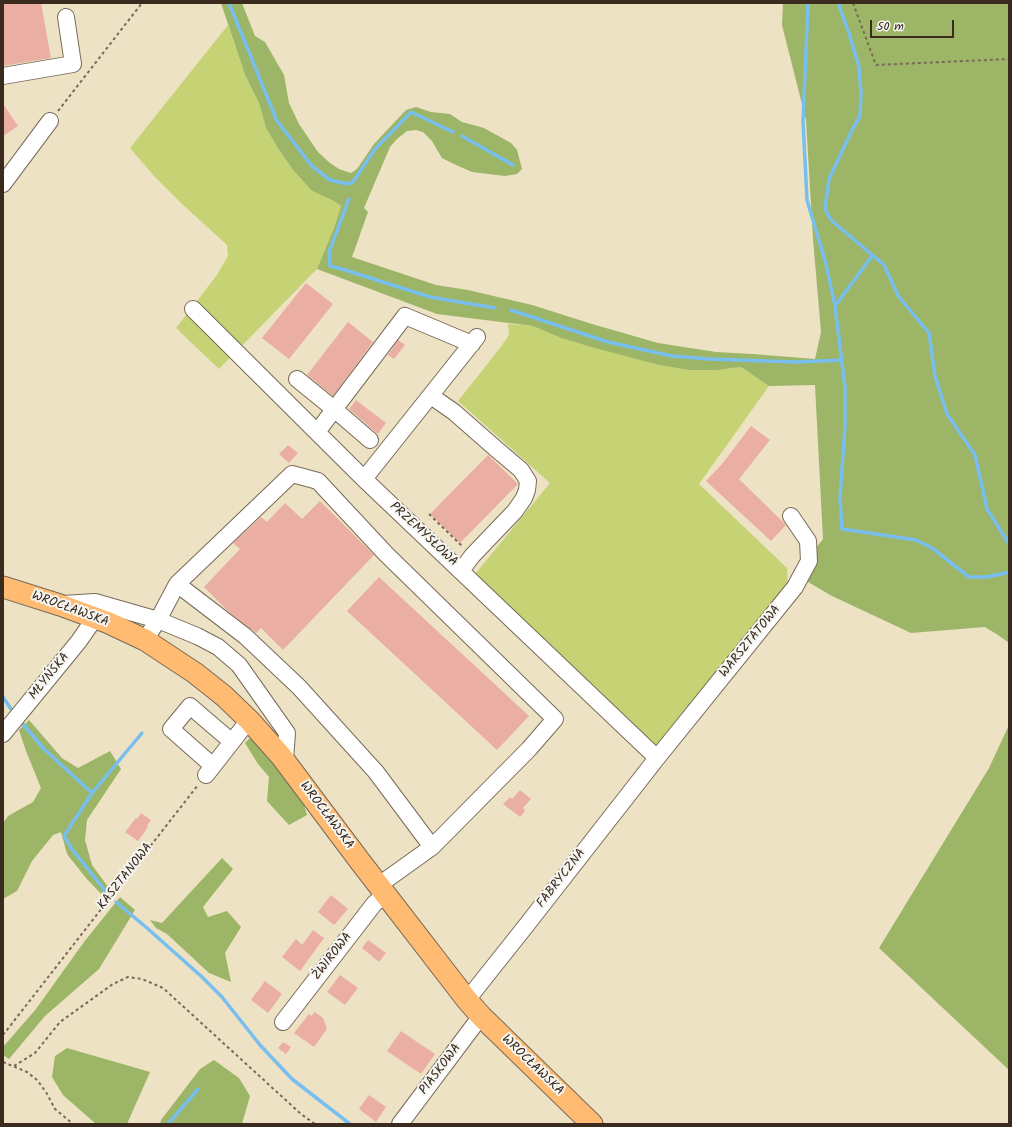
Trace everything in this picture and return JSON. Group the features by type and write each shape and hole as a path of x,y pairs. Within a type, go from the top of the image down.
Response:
{"main road":[{"name":"WROCŁAWSKA","path":"3,587 95,618 145,640 195,672 224,696 249,720 285,760 382,890 467,1000 481,1016 592,1124"}],"street":[{"path":"3,76 73,64 66,17"},
{"path":"3,184 50,121"},
{"name":"PRZEMYSŁOWA","path":"193,309 364,479 657,758"},
{"path":"317,432 405,316 475,341 364,479"},
{"path":"297,379 370,440"},
{"path":"430,396 454,412 522,470 528,481 524,498 515,511 472,556 461,571"},
{"name":"ŻWIROWA","path":"177,584 292,474 318,481 386,554 554,719 529,749 432,847 382,890 374,904 283,1022"},
{"name":"WARSZTATOWA","path":"657,758 795,587 809,561 808,541 791,516"},
{"path":"145,640 158,620 177,584 245,636 300,687 376,772 432,847"},
{"path":"60,605 95,602 158,620 197,636 218,647 240,666 287,733 285,760"},
{"name":"MŁYŃSKA","path":"3,734 79,641 95,618"},
{"path":"232,742 190,706 171,729 209,771 232,742 249,720"},
{"name":"FABRYCZNA","path":"467,1000 657,758"},
{"name":"PIASKOWA","path":"400,1124 481,1016"}],"path":[{"path":"50,121 142,3"},
{"path":"854,3 876,65 1009,59"},
{"path":"429,514 472,556"},
{"name":"KASZTANOWA","path":"3,1035 209,771"},
{"path":"14,1066 35,1054 60,1022 114,984 128,977 142,979 163,988 301,1114 315,1124"},
{"path":"3,1062 27,1072 37,1080 55,1108 73,1124"}],"green space":[{"path":"221,3 242,3 255,36 265,42 284,75 289,103 299,124 318,152 339,169 351,173 357,169 374,144 406,110 416,107 431,112 450,114 462,122 484,128 511,143 517,150 522,169 517,174 505,176 472,172 442,158 432,141 423,132 416,130 407,131 390,147 364,208 368,212 352,257 436,285 468,290 532,305 658,343 716,352 815,359 821,332 813,239 806,120 782,25 783,3 1009,3 1009,643 985,627 911,633 832,596 808,582 816,548 823,539 815,385 769,386 741,367 717,370 689,370 659,365 561,338 533,326 437,314 317,269 334,228 341,206 334,201 312,191 293,170 279,150 266,128 259,103 245,75"},
{"path":"228,25 245,75 259,103 266,128 279,150 293,170 312,191 334,201 341,206 334,228 317,269 219,369 176,328 217,275 228,256 227,245 154,176 130,148"},
{"path":"508,324 533,326 561,338 659,365 689,370 717,370 741,367 769,386 699,484 787,568 788,587 658,746 475,574 550,483 458,401 509,335"},
{"path":"29,720 62,758 78,768 110,751 121,769 87,820 85,840 92,865 111,891 104,897 86,878 67,854 61,832 53,835 32,861 17,891 3,899 3,823 8,816 33,802 41,788 19,730"},
{"path":"1009,725 1009,1070 879,948 989,768"},
{"path":"251,737 300,793 307,815 289,825 267,801 269,777 258,764 245,743"},
{"path":"222,858 233,869 203,907 208,917 227,911 241,927 225,953 231,982 209,973 167,934 156,928 150,920 162,923"},
{"path":"120,897 135,910 99,969 45,1016 9,1059 3,1055 3,1047 36,1009 84,942"},
{"path":"67,1048 150,1072 127,1124 96,1124 63,1095 52,1077 55,1056"},
{"path":"214,1060 239,1078 250,1096 242,1124 160,1124 161,1120 200,1069"}],"building":[{"path":"3,3 41,3 51,58 3,66"},
{"path":"3,104 18,126 3,136"},
{"path":"306,283 333,304 289,359 262,338"},
{"path":"348,322 373,342 333,396 307,375"},
{"path":"398,340 405,345 394,359 388,355"},
{"path":"356,400 386,423 378,434 349,409"},
{"path":"751,426 770,440 739,479 786,525 771,541 706,481 722,464"},
{"path":"288,445 298,453 289,463 279,454"},
{"path":"488,455 518,484 460,543 430,514"},
{"path":"320,501 374,555 283,650 261,628 256,633 229,612 204,587 240,549 233,543 261,517 267,522 285,503 302,519"},
{"path":"379,577 529,716 497,750 347,611"},
{"path":"520,790 531,799 523,808 525,811 520,817 503,804 510,797 512,799"},
{"path":"141,813 151,820 138,841 125,832"},
{"path":"331,895 348,909 334,925 318,912"},
{"path":"313,930 324,938 300,971 282,957 296,939 302,945"},
{"path":"368,940 386,953 379,962 362,948"},
{"path":"340,975 358,988 345,1005 327,992"},
{"path":"265,981 282,994 268,1013 251,1000"},
{"path":"315,1012 323,1018 327,1029 314,1047 294,1033 309,1014 311,1016"},
{"path":"401,1031 435,1054 421,1074 387,1051"},
{"path":"283,1042 291,1047 286,1054 278,1048"},
{"path":"369,1095 386,1107 376,1122 359,1109"}],"waterway":[{"path":"229,3 277,121 312,166 330,180 347,184 353,182 375,149 411,112 453,132"},
{"path":"808,3 803,121 807,200 826,264 835,306"},
{"path":"838,3 859,67 861,93 860,116 829,179 825,209 831,220 884,265 899,297 929,333 935,376 947,414 975,455 987,509 1009,544"},
{"path":"462,136 513,165"},
{"path":"349,199 329,252 330,266 430,297 495,308"},
{"path":"872,256 835,306 845,387 845,426 840,497 842,529 916,540 932,548 969,577 986,577 1009,572"},
{"path":"511,310 608,342 672,356 709,359 796,362 842,360"},
{"path":"3,697 11,709"},
{"path":"22,723 44,749 92,793"},
{"path":"106,892 72,849 64,836 92,793 142,733"},
{"path":"116,902 202,977 222,997 260,1045 292,1079 350,1124"},
{"path":"168,1124 198,1089"}]}
